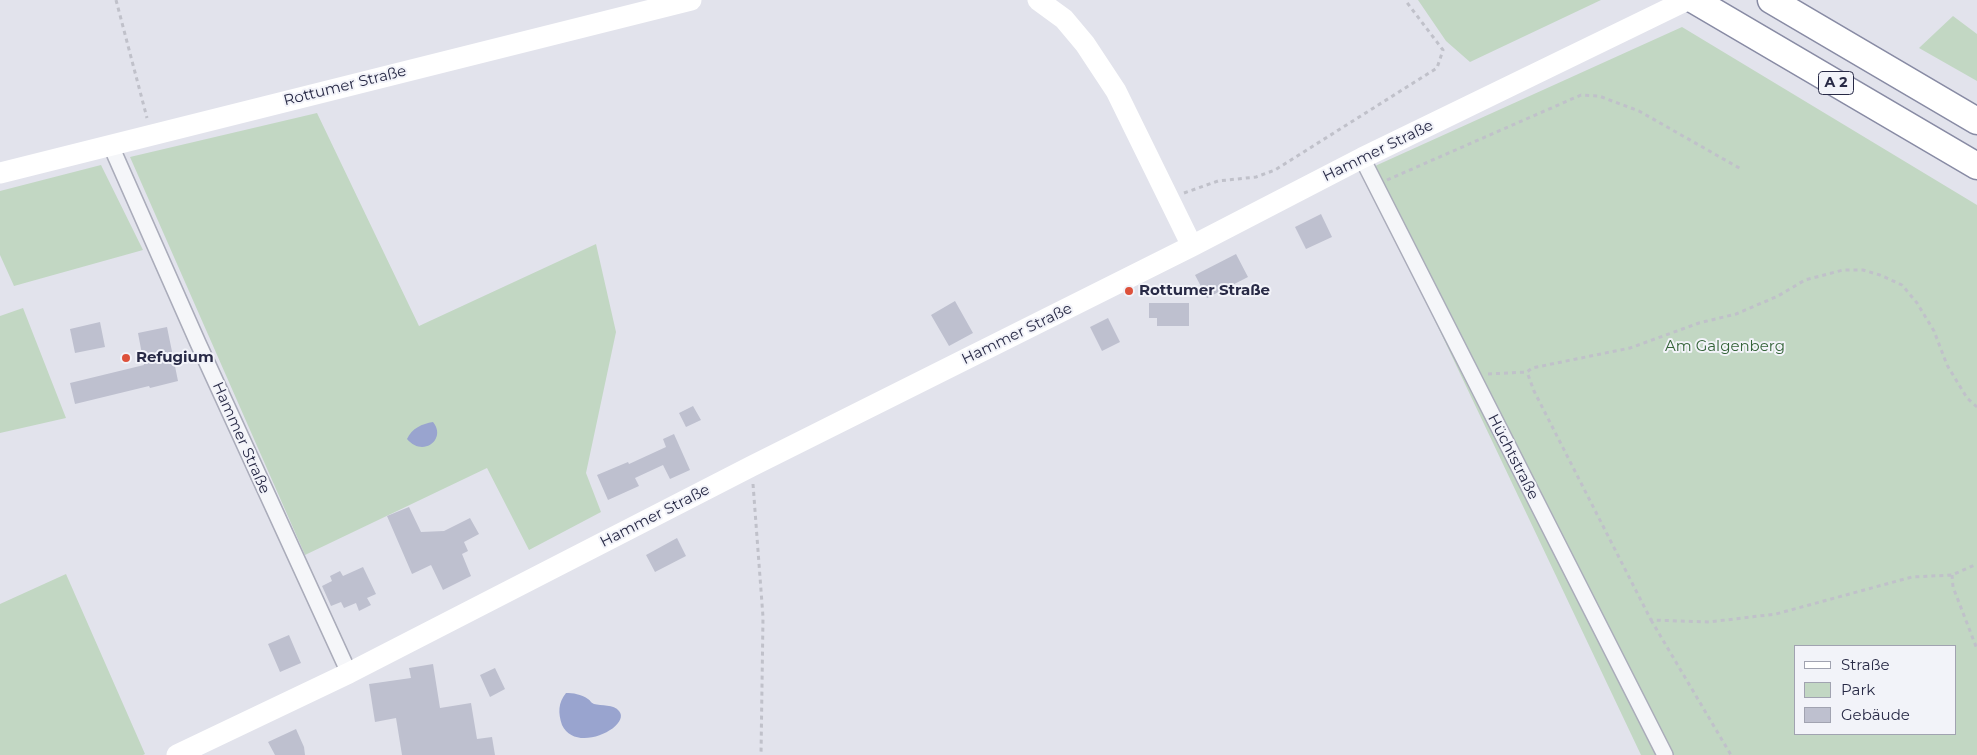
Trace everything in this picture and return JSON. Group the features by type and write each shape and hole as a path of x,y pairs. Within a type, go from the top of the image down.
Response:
{"highway":[{"name":"A 2","path":"1694,0 1977,166"},
{"name":"A 2","path":"1771,0 1977,121"}],"main road":[{"name":"Rottumer Straße","path":"0,173 691,0"},
{"path":"1038,0 1064,19 1086,44 1116,90 1192,246"},
{"name":"Hammer Straße","path":"177,755 349,673 752,466 1192,246 1362,158 1686,0"}],"street":[{"name":"Hammer Straße","path":"111,146 198,343 349,673"},
{"name":"Hüchtstraße","path":"1362,158 1665,755"}],"path":[{"path":"116,0 151,134"},
{"path":"1170,200 1195,188 1218,181 1256,177 1276,170 1437,68 1442,50 1405,0"},
{"path":"1375,185 1581,96 1599,96 1638,111 1741,169"},
{"path":"1472,375 1527,372 1532,368 1630,348 1699,323 1736,314 1778,296 1805,280 1842,270 1863,270 1902,285 1917,303 1934,331 1947,365 1967,398 1977,407"},
{"path":"1527,372 1534,391 1651,620 1731,755"},
{"path":"752,466 763,617 761,755"},
{"path":"1651,620 1708,622 1776,614 1912,577 1952,575 1977,564"},
{"path":"1952,575 1953,587 1977,649"}],"green space":[{"path":"1418,0 1601,0 1470,62 1446,41"},
{"path":"1953,16 1977,34 1977,81 1919,48"},
{"name":"Am Galgenberg","path":"1682,27 1977,205 1977,755 1641,755 1364,171"},
{"path":"317,113 419,326 596,244 616,332 586,473 601,512 529,550 487,468 305,555 130,157"},
{"path":"101,165 143,250 14,286 0,255 0,191"},
{"path":"23,308 66,418 0,433 0,316"},
{"path":"66,574 145,754 143,755 0,755 0,604"}],"water":[{"path":"433,422 437,428 437,434 431,444 420,447 407,439 418,427"},
{"path":"566,693 580,695 594,704 611,706 617,709 621,717 618,724 601,735 590,738 579,738 569,734 562,725 559,712 561,701"}],"building":[{"path":"1321,214 1332,237 1306,249 1295,227"},
{"path":"1236,254 1248,277 1207,298 1195,275"},
{"path":"955,301 973,333 949,346 931,315"},
{"path":"1149,303 1189,303 1189,326 1157,326 1157,318 1149,318"},
{"path":"1108,318 1120,342 1102,351 1090,327"},
{"path":"100,322 105,347 75,353 70,329"},
{"path":"167,327 178,381 75,404 70,383 144,365 138,333"},
{"path":"693,406 701,420 686,427 679,413"},
{"path":"674,434 690,470 670,479 663,465 635,478 639,486 608,500 597,475 628,462 629,464 666,447 663,439"},
{"path":"409,507 421,532 444,531 470,518 479,534 464,542 468,551 462,554 471,576 443,590 431,565 412,574 387,516"},
{"path":"677,538 686,556 655,572 646,555"},
{"path":"363,567 376,594 367,598 371,605 359,611 356,603 344,608 341,602 331,606 322,586 332,581 330,576 340,571 343,576"},
{"path":"289,635 301,663 280,672 268,644"},
{"path":"433,664 440,708 471,703 477,739 492,737 495,755 402,755 396,718 375,722 369,684 411,678 409,668"},
{"path":"495,668 505,689 490,697 480,675"},
{"path":"296,729 304,747 305,755 275,755 268,742"}],"place":[{"name":"Rottumer Straße","path":"1129,291"},
{"name":"Refugium","path":"126,358"}]}
